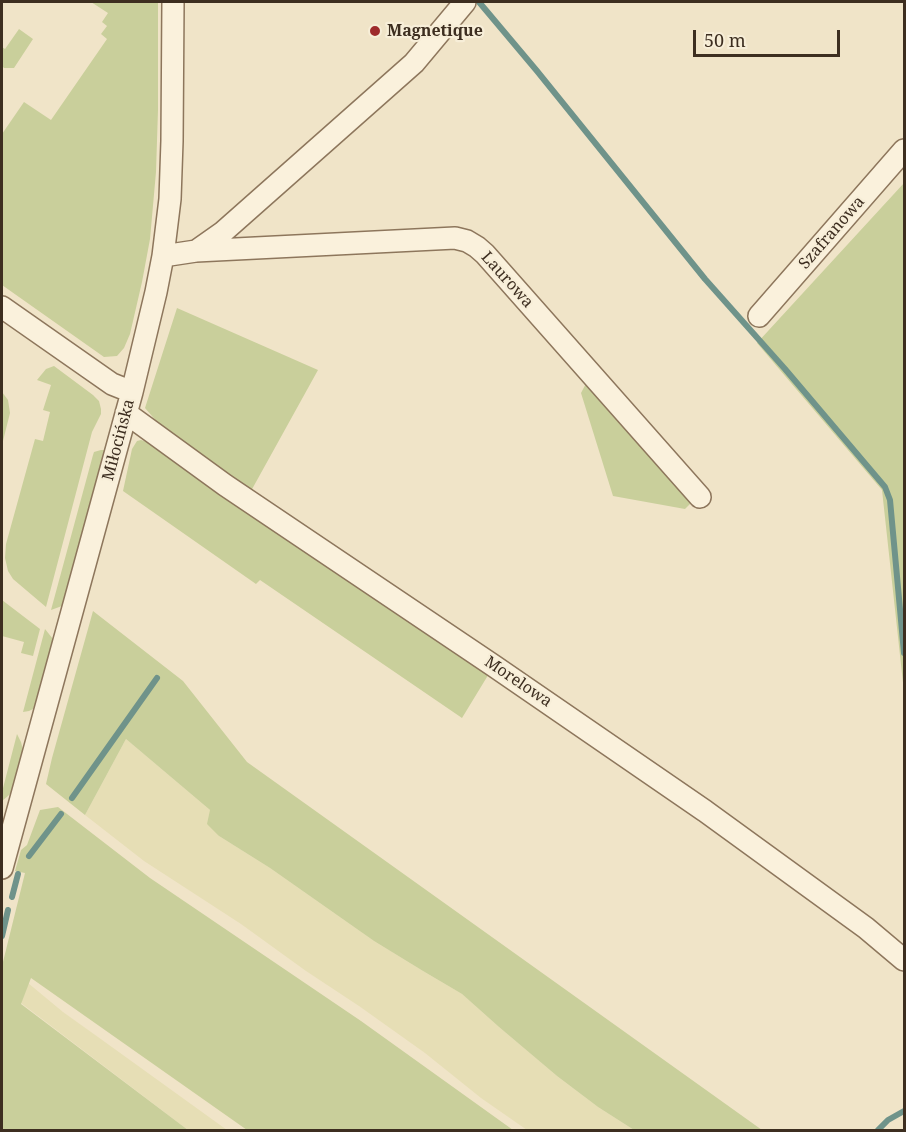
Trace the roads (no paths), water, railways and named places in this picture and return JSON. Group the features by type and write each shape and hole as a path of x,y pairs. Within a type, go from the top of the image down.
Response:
{"street":[{"name":"Miłocińska","path":"2,868 132,392 163,256 170,199 173,2"},
{"name":"Laurowa","path":"196,251 223,232 414,63 465,2"},
{"name":"Szafranowa","path":"759,316 904,150"},
{"name":"Laurowa","path":"163,256 196,251 455,238 467,241 485,254 700,497"},
{"path":"2,307 112,384 132,392"},
{"name":"Morelowa","path":"126,413 225,485 705,811 866,928 904,960"}],"waterway":[{"path":"479,2 705,279 885,487 890,500 904,653"},
{"path":"72,798 157,678"},
{"path":"29,856 61,814"},
{"path":"12,897 18,874"},
{"path":"2,936 8,910"},
{"path":"878,1130 888,1120 904,1111"}],"place":[{"name":"Magnetique","path":"375,31"}]}
